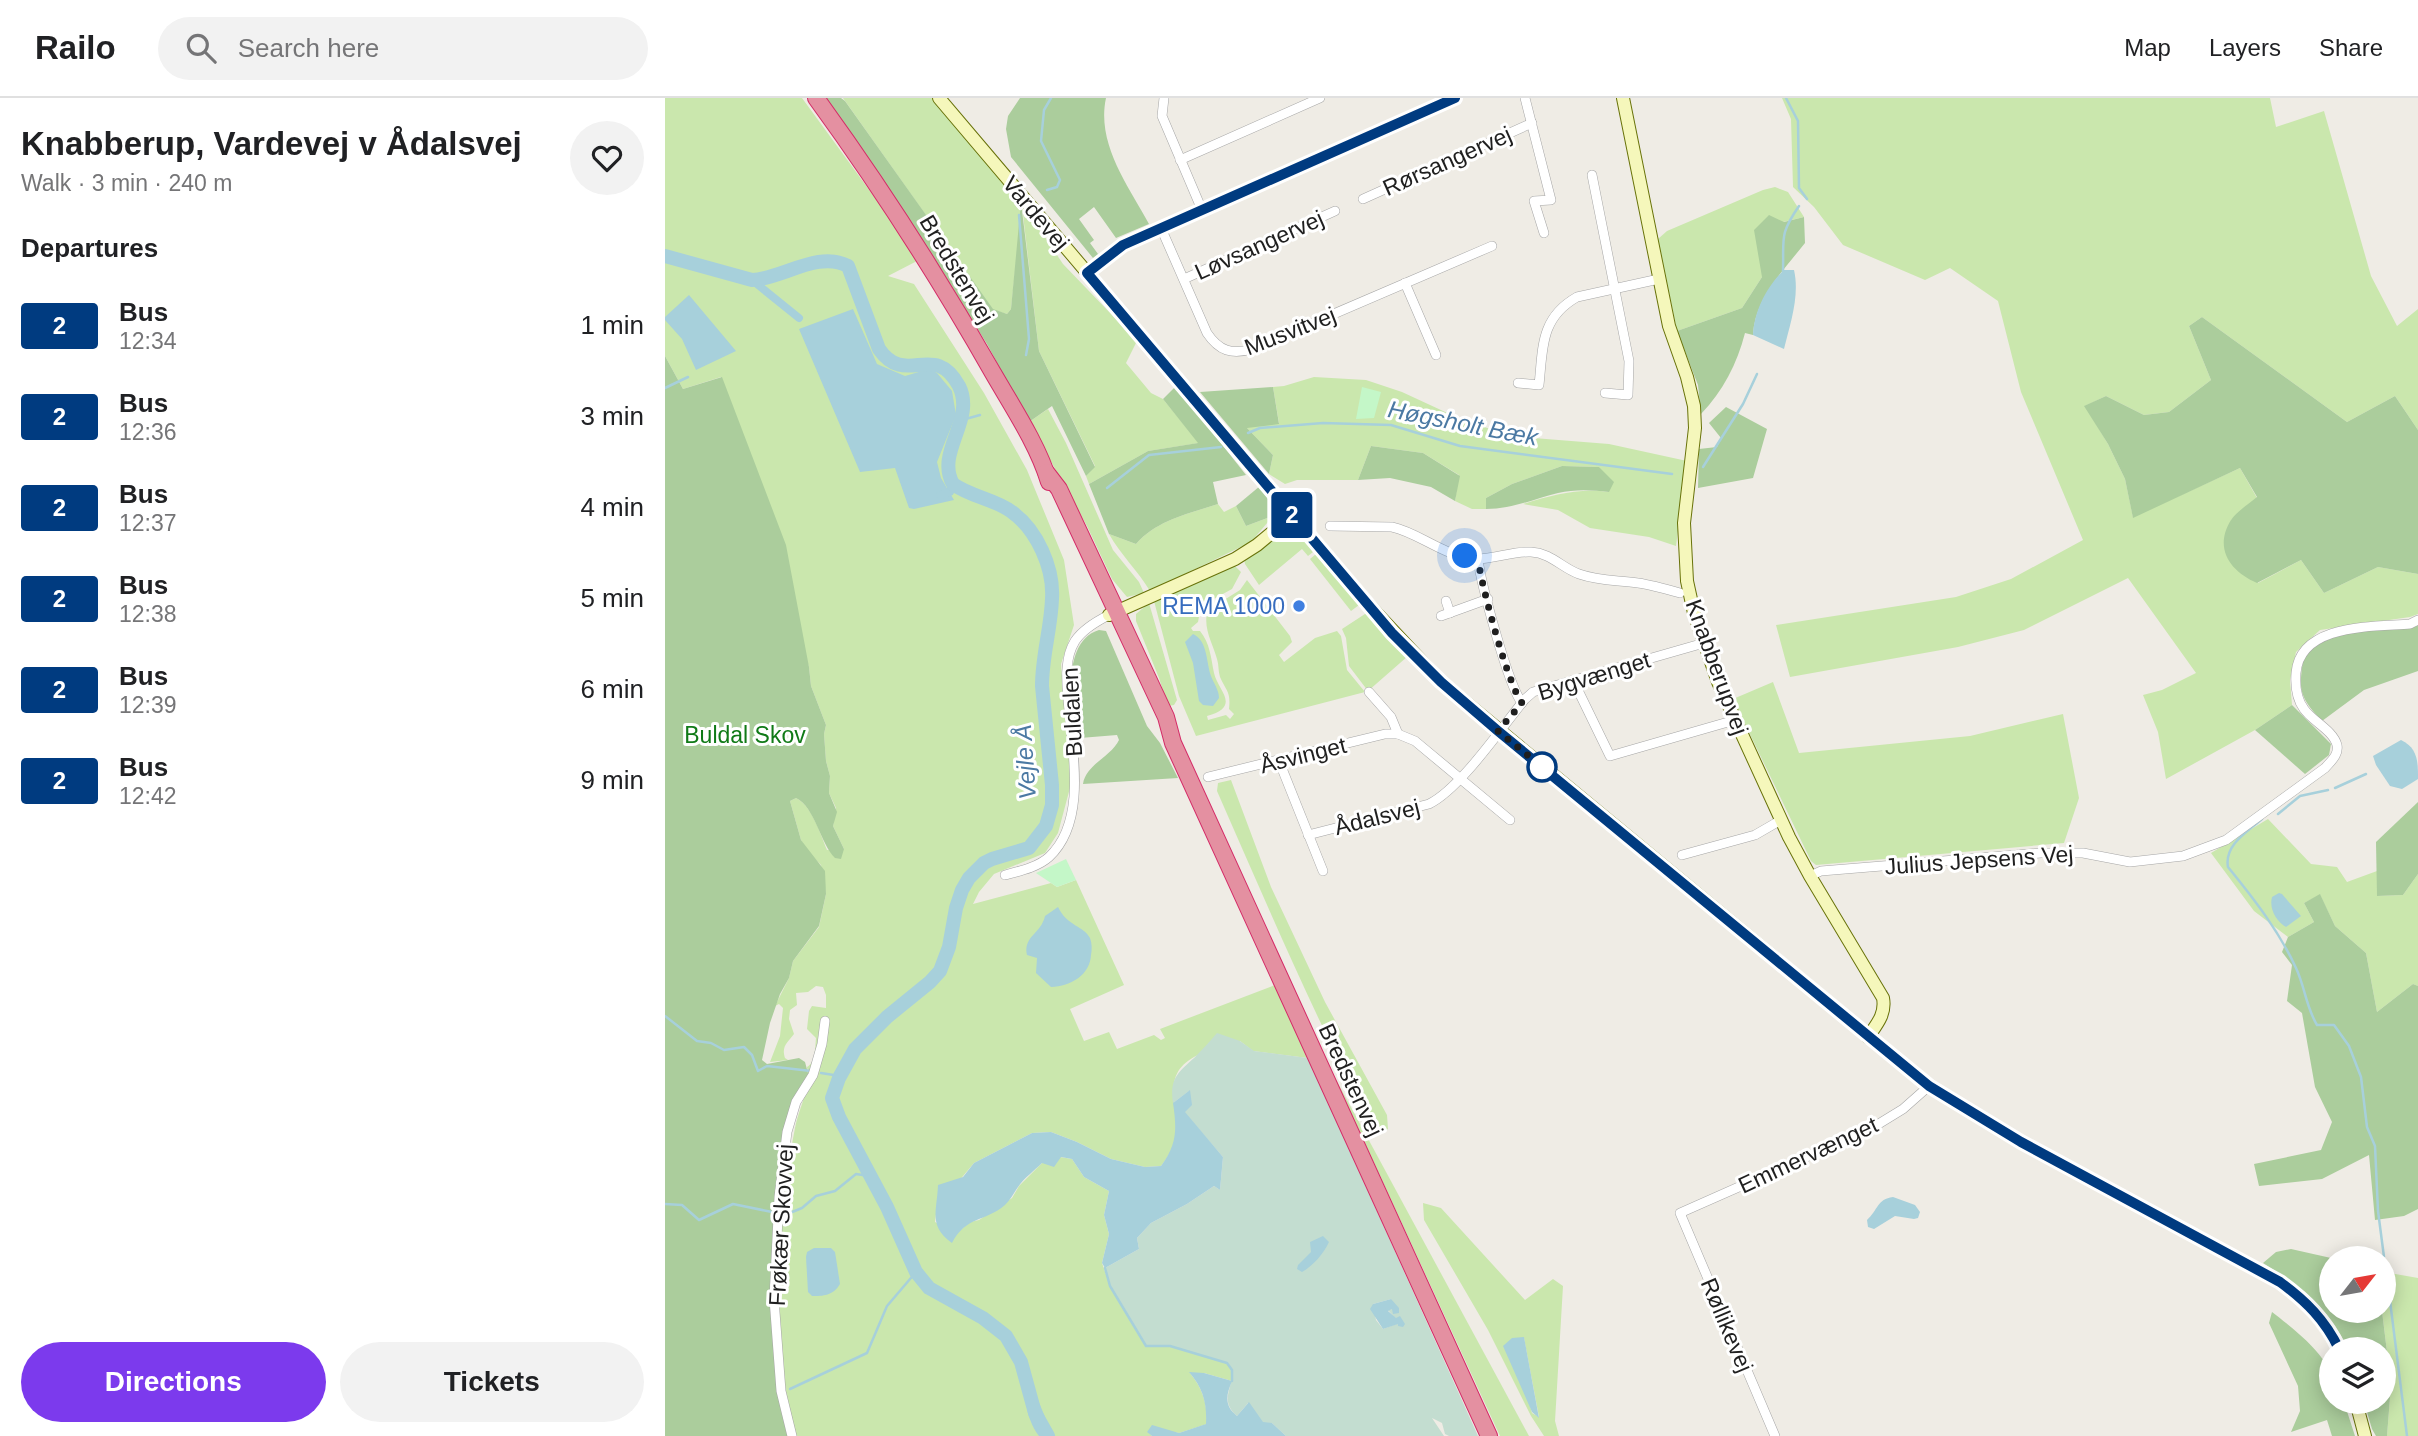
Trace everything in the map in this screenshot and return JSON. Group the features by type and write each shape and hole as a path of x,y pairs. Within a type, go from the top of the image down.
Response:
{"highway":[{"name":"Bredstenvej","path":"816,98 890,204 931,269 1014,410 1046,472 1052,494 1165,717 1173,743 1489,1436"}],"street":[{"name":"Vardevej","path":"939,98 1292,516 1402,643 1441,682 1929,1086 2021,1142 2280,1282 2303,1299 2321,1318 2332,1337"},
{"path":"1164,98 1162,116 1202,210"},
{"path":"1180,160 1320,98"},
{"path":"1087,273 1123,245 1455,98"},
{"path":"1525,98 1551,200 1534,201 1543,233"},
{"name":"Knabberupvej","path":"1623,98 1669,326 1694,406 1695,428 1683,523 1684,552 1694,613 1735,720 1781,820 1809,876 1883,998 1885,1007 1868,1037"},
{"name":"Rørsangervej","path":"1363,199 1532,123"},
{"path":"1592,176 1629,361 1628,396 1605,393"},
{"name":"Løvsangervej","path":"1184,279 1335,211"},
{"name":"Musvitvej","path":"1161,228 1213,341 1227,351 1240,353 1492,246"},
{"path":"1518,383 1539,385 1545,334 1558,310 1577,297 1659,279"},
{"path":"1405,283 1436,355"},
{"name":"Buldalen","path":"1005,875 1038,864 1049,857 1064,837 1076,789 1066,681 1069,655 1075,641 1084,630 1114,613 1235,559 1292,516"},
{"path":"1331,526 1392,527 1442,551 1478,559 1507,553 1537,553 1551,557 1576,573 1586,576 1680,593"},
{"path":"1478,559 1516,695 1522,703"},
{"path":"1665,600 1668,590"},
{"path":"1446,601 1445,615 1488,599"},
{"name":"Julius Jepsens Vej","path":"1809,876 1821,871 2041,853 2083,853 2130,862 2158,861 2204,850 2226,840 2325,768 2334,757 2336,744 2333,738 2305,711 2297,697 2297,664 2304,650 2318,639 2340,630 2410,624 2418,620"},
{"name":"Bygvænget","path":"1498,731 1533,692 1704,643"},
{"path":"1573,680 1610,756 1735,720"},
{"path":"1369,692 1391,717 1398,734 1415,741 1510,820"},
{"name":"Ådalsvej","path":"1308,835 1429,804 1448,792 1461,779 1498,731"},
{"name":"Åsvinget","path":"1208,777 1385,734 1398,734"},
{"path":"1279,761 1323,870"},
{"path":"1682,855 1755,835 1781,820"},
{"name":"Frøkær Skovvej","path":"792,1436 781,1391 774,1299 779,1197 787,1132 796,1102 813,1075 825,1021"},
{"name":"Emmervænget","path":"1680,1213 1872,1128 1903,1109 1929,1086"},
{"name":"Røllikevej","path":"1680,1213 1775,1436"},
{"path":"2359,1414 2365,1436"}],"green space":[{"path":"665,98 802,98 889,217 917,261 888,276 914,284 984,393 1027,470 1064,560 1074,625 1061,664 1071,784 1058,833 1045,853 994,874 973,904 1051,883 1057,887 1076,880 1124,985 1070,1009 1084,1041 1109,1032 1117,1049 1154,1035 1161,1040 1165,1038 1160,1029 1275,985 1308,1058 1253,1051 1240,1041 1198,1055 1186,1063 1178,1071 1173,1091 1176,1137 1161,1166 1145,1167 1111,1159 1051,1132 1032,1133 974,1163 937,1207 935,1222 957,1233 970,1222 979,1220 1012,1198 1019,1186 1042,1163 1060,1157 1072,1159 1084,1177 1109,1191 1104,1215 1109,1234 1102,1263 1110,1286 1146,1346 1170,1346 1227,1363 1232,1370 1232,1381 1204,1373 1190,1373 1203,1397 1207,1424 1179,1433 1162,1430 1148,1432 1152,1436 792,1436 780,1319 781,1231 793,1137 806,1090 807,1067 814,1058 816,1038 807,1029 809,1011 812,1006 826,1008 823,987 816,986 808,992 796,993 797,1005 790,1010 789,1019 794,1034 784,1050 788,1060 770,1062 780,1036 783,1008 779,1004 775,1006 789,978 793,961 819,927 826,894 821,865 807,851 801,840 790,801 796,798 807,807 827,850 844,849 833,826 836,808 829,793 830,776 824,734 826,725 811,686 809,667 721,377 683,389 665,356"},
{"path":"826,98 841,98 845,101 993,309 1007,314 1011,309 1021,202 1039,351 1095,467 1086,476 1052,406 1029,422 987,344"},
{"path":"843,98 932,98 1021,201 1063,264 1137,341 1126,363 1151,393 1163,399 1199,443 1148,451 1089,484 1086,476 1095,466 1039,351 1022,206 1011,309 1007,314 993,310"},
{"path":"1020,98 1106,98 1104,115 1110,148 1124,180 1149,224 1116,238 1094,207 1079,219 1094,240 1090,243 1098,254 1093,258 1011,157 1006,129 1008,116"},
{"path":"1782,98 2270,98 2276,127 2324,111 2371,276 2397,326 2418,309 2418,430 2395,396 2347,422 2202,317 2189,326 2211,380 2169,412 2144,415 2106,396 2085,406 2125,479 2133,517 2240,468 2257,498 2231,520 2258,583 2301,560 2324,593 2378,567 2418,574 2418,614 2320,630 2296,652 2290,680 2292,705 2255,730 2166,779 2158,732 2143,695 2162,690 2196,673 2128,578 2024,630 1958,647 1790,677 1776,625 1956,597 2011,579 2083,540 2021,392 1998,301 1950,268 1925,280 1843,245 1814,207 1793,187 1791,119"},
{"path":"1775,187 1788,192 1804,217 1783,222 1762,277 1742,308 1677,331 1658,239 1667,231"},
{"path":"1769,215 1784,222 1804,217 1805,243 1765,297 1759,309 1753,335 1745,333 1728,376 1701,414 1698,385 1677,331 1742,308 1762,277 1754,230"},
{"path":"2202,317 2347,422 2395,396 2418,430 2418,574 2378,567 2324,593 2301,560 2257,583 2239,573 2224,550 2226,531 2233,517 2257,497 2240,468 2133,518 2125,479 2108,444 2084,406 2106,396 2144,415 2169,412 2211,380 2189,326"},
{"name":"Buldal Skov","path":"665,356 683,389 722,377 786,545 811,686 826,725 824,734 830,776 829,793 837,812 833,826 844,849 841,859 835,858 808,809 796,798 790,801 801,840 825,871 826,894 819,926 793,961 789,978 780,994 762,1060 767,1064 799,1058 805,1062 809,1077 792,1100 771,1297 789,1436 665,1436"},
{"path":"1314,377 1366,380 1402,392 1469,423 1521,437 1609,444 1687,461 1676,546 1649,537 1590,528 1558,510 1523,504 1576,492 1609,492 1599,467 1562,466 1512,484 1486,498 1486,509 1472,509 1455,501 1459,475 1423,453 1371,446 1358,480 1297,480 1285,484 1269,474 1273,455 1246,427 1279,423 1273,387"},
{"path":"1176,386 1246,475 1213,482 1218,504 1163,523 1136,544 1109,534 1089,484 1148,451 1198,443 1163,399"},
{"path":"1273,387 1279,424 1247,428 1273,455 1269,474 1200,392"},
{"path":"1362,387 1381,392 1374,418 1356,419"},
{"path":"1726,407 1767,429 1753,478 1698,488 1699,449 1717,447 1721,438 1709,423"},
{"path":"1048,409 1066,443 1113,550 1139,582 1144,593 1127,597 1112,579 1087,526 1029,422"},
{"path":"1371,446 1423,453 1460,476 1455,501 1431,487 1390,478 1358,480"},
{"path":"1562,466 1599,467 1614,482 1609,492 1564,492 1514,506 1486,509 1486,498 1512,484"},
{"path":"1260,486 1277,509 1273,516 1246,526 1236,506"},
{"path":"1218,504 1224,512 1236,506 1246,526 1273,516 1251,542 1150,591 1109,534 1136,544 1163,523"},
{"path":"1289,529 1298,531 1313,552 1308,556 1302,549 1259,585 1244,558"},
{"path":"1316,554 1358,599 1359,605 1351,611 1310,559"},
{"path":"1234,565 1241,572 1232,589 1201,606 1198,622 1191,628 1193,631 1200,631 1206,641 1216,680 1226,703 1218,712 1207,716 1208,720 1226,715 1230,719 1234,714 1229,709 1229,695 1220,677 1218,661 1207,629 1208,610 1240,590 1247,580 1290,636 1292,642 1279,655 1284,662 1315,638 1337,631 1341,636 1347,670 1365,692 1196,736 1179,696 1154,601"},
{"path":"1149,603 1177,700 1174,705 1168,706 1136,621 1136,614"},
{"path":"1365,614 1372,615 1408,656 1368,691 1349,666 1346,638 1342,629"},
{"path":"2418,625 2418,671 2364,690 2322,721 2308,704 2302,691 2304,654 2319,643 2340,634"},
{"path":"1099,630 1106,631 1147,726 1160,743 1178,778 1083,784 1089,771 1119,740 1117,735 1076,736 1071,692 1074,660 1087,636"},
{"path":"1773,682 1799,753 1970,736 2063,714 2079,798 2064,843 1816,865 1811,861 1733,699"},
{"path":"2292,705 2331,744 2329,755 2305,774 2255,730"},
{"path":"1231,780 1271,887 1325,1002 1387,1115 1388,1129 1377,1135 1313,1008 1217,791 1218,783"},
{"path":"2418,802 2418,874 2403,895 2377,896 2376,842"},
{"path":"2268,819 2311,864 2337,867 2347,882 2377,871 2377,896 2403,895 2418,874 2418,986 2413,984 2377,1012 2366,953 2335,926 2320,895 2304,903 2314,922 2288,937 2254,911 2211,853"},
{"path":"1066,859 1076,880 1057,887 1036,873"},
{"path":"2320,894 2335,926 2366,953 2377,1012 2413,984 2418,986 2418,1209 2404,1216 2375,1220 2369,1155 2322,1179 2259,1186 2254,1164 2321,1150 2332,1122 2315,1087 2302,1013 2287,1001 2292,965 2282,952 2288,937 2314,922 2304,903"},
{"path":"1217,1033 1240,1041 1254,1051 1308,1058 1478,1436 1449,1436 1445,1434 1442,1423 1432,1418 1444,1436 1286,1436 1272,1423 1263,1423 1248,1403 1237,1416 1231,1409 1228,1396 1231,1371 1227,1363 1170,1346 1146,1346 1110,1286 1105,1268 1139,1249 1137,1238 1151,1223 1214,1186 1220,1190 1223,1157 1184,1112 1189,1091 1173,1103 1172,1094 1177,1075","holes":["1391,1299 1392,1309 1388,1310 1403,1327 1399,1323 1383,1329 1376,1320 1373,1304"]},
{"path":"1333,1074 1529,1436 1500,1436"},
{"path":"1423,1203 1441,1208 1525,1300 1553,1279 1563,1286 1555,1421 1559,1436 1544,1436 1531,1416 1488,1330 1424,1220","holes":["1524,1338 1539,1417 1532,1413 1512,1339"]},
{"path":"2291,1249 2319,1255 2319,1305 2263,1263 2276,1252"},
{"path":"2396,1274 2418,1278 2418,1436 2387,1436 2389,1414 2396,1414 2396,1337 2385,1337 2383,1323 2396,1323"},
{"path":"2272,1312 2319,1354 2319,1414 2348,1414 2355,1436 2332,1436 2327,1420 2291,1432 2300,1411 2298,1386 2269,1323"},
{"path":"2333,1323 2383,1323 2385,1337 2342,1337"},
{"path":"2368,1414 2389,1414 2387,1436 2376,1436"}],"water":[{"path":"1784,270 1794,270 1796,290 1784,349 1753,335 1763,300"},
{"path":"689,295 736,351 696,370 682,339 665,320"},
{"path":"853,309 877,364 905,376 929,369 937,373 952,391 956,415 937,462 941,478 954,500 909,508 895,468 860,472 799,329"},
{"path":"1193,634 1204,647 1218,692 1219,698 1213,706 1203,705 1199,701 1193,663 1185,642"},
{"path":"2401,740 2414,751 2418,773 2418,779 2402,789 2390,786 2373,756"},
{"path":"2279,893 2301,916 2286,927 2272,910 2272,897"},
{"path":"1058,907 1066,918 1087,934 1091,940 1092,951 1090,962 1083,974 1072,982 1051,987 1036,973 1037,958 1027,955 1026,949 1045,916"},
{"path":"1190,1090 1192,1105 1185,1112 1223,1157 1220,1190 1214,1186 1151,1223 1137,1238 1139,1249 1105,1268 1102,1263 1109,1234 1104,1215 1109,1191 1084,1177 1072,1159 1061,1157 1054,1167 1042,1163 1023,1181 1005,1205 963,1228 952,1243 944,1237 936,1217 938,1185 963,1177 974,1163 1032,1133 1051,1132 1111,1159 1145,1167 1161,1166 1170,1151 1174,1136 1173,1103"},
{"path":"1893,1197 1915,1205 1920,1212 1918,1218 1895,1216 1874,1229 1868,1227 1867,1220 1878,1206"},
{"path":"1323,1236 1329,1242 1321,1255 1302,1272 1297,1269 1311,1252 1310,1242"},
{"path":"814,1248 831,1248 835,1252 840,1284 834,1291 820,1296 812,1296 808,1292 806,1257 807,1252"},
{"path":"1391,1299 1399,1308 1399,1313 1393,1314 1392,1309 1388,1311 1396,1318 1400,1316 1405,1324 1403,1327 1398,1324 1383,1329 1370,1309 1373,1304"},
{"path":"1524,1337 1539,1418 1532,1412 1503,1346 1512,1338"},
{"path":"1189,1372 1232,1381 1227,1400 1233,1412 1237,1416 1249,1402 1263,1422 1272,1423 1286,1436 1152,1436 1147,1432 1152,1425 1179,1433 1206,1424 1203,1396"},
{"path":"1028,1386 1055,1436 1039,1436 1035,1431 1027,1405"}],"waterway":[{"path":"1047,190 1057,187 1060,180 1041,141 1044,110 1051,98"},
{"name":"Høgsholt Bæk","path":"1786,98 1798,121 1799,188 1807,199"},
{"name":"Høgsholt Bæk","path":"1783,271 1785,231 1799,206"},
{"path":"1019,215 1029,339 1026,355"},
{"name":"Vejle Å","path":"665,256 752,280 825,261 848,266 879,349 889,360 899,365 940,366 959,386 963,411 949,460 953,484 1012,512 1036,539 1047,563 1052,599 1042,686 1052,805 1046,826 1029,848 992,859 969,878 956,908 949,947 940,971 855,1049 839,1078 832,1098 839,1117 887,1207 916,1272 929,1288 983,1318 1006,1336 1021,1362 1035,1413 1048,1436"},
{"path":"752,280 799,318"},
{"name":"Høgsholt Bæk","path":"1703,467 1743,404 1757,374"},
{"path":"665,388 688,377"},
{"path":"962,420 980,415"},
{"name":"Høgsholt Bæk","path":"1248,433 1260,428 1323,423 1391,425 1460,446 1672,474"},
{"name":"Høgsholt Bæk","path":"1107,488 1149,455 1221,447"},
{"path":"940,495 950,492 953,484"},
{"path":"2335,788 2366,774"},
{"path":"2278,814 2300,796 2328,790"},
{"path":"2262,819 2233,846 2228,867 2282,941 2299,975 2317,1025 2334,1025 2349,1046 2361,1077 2367,1127 2375,1146 2383,1246"},
{"path":"665,1016 697,1041 711,1043 724,1050 744,1047 752,1055 758,1071 767,1066 811,1071"},
{"path":"821,1073 840,1076"},
{"path":"785,1215 802,1208 816,1196 835,1191 856,1174 869,1176"},
{"path":"665,1204 682,1205 699,1220 733,1204 772,1212"},
{"path":"1105,1268 1110,1286 1146,1346 1170,1346 1227,1363 1232,1370 1232,1381"},
{"path":"790,1389 867,1353 887,1306 916,1272"},
{"path":"2393,1323 2407,1436"}],"bus line":[{"name":"2","path":"1455,98 1123,245 1087,273 1392,633 1441,682 1498,731 1929,1086 2021,1142 2280,1282 2303,1299 2321,1318 2333,1337"}],"place":[{"name":"REMA 1000","path":"1299,606"}],"route":[{"path":"1465,556 1478,559 1502,651 1516,695 1522,703 1498,731 1542,767"}]}
